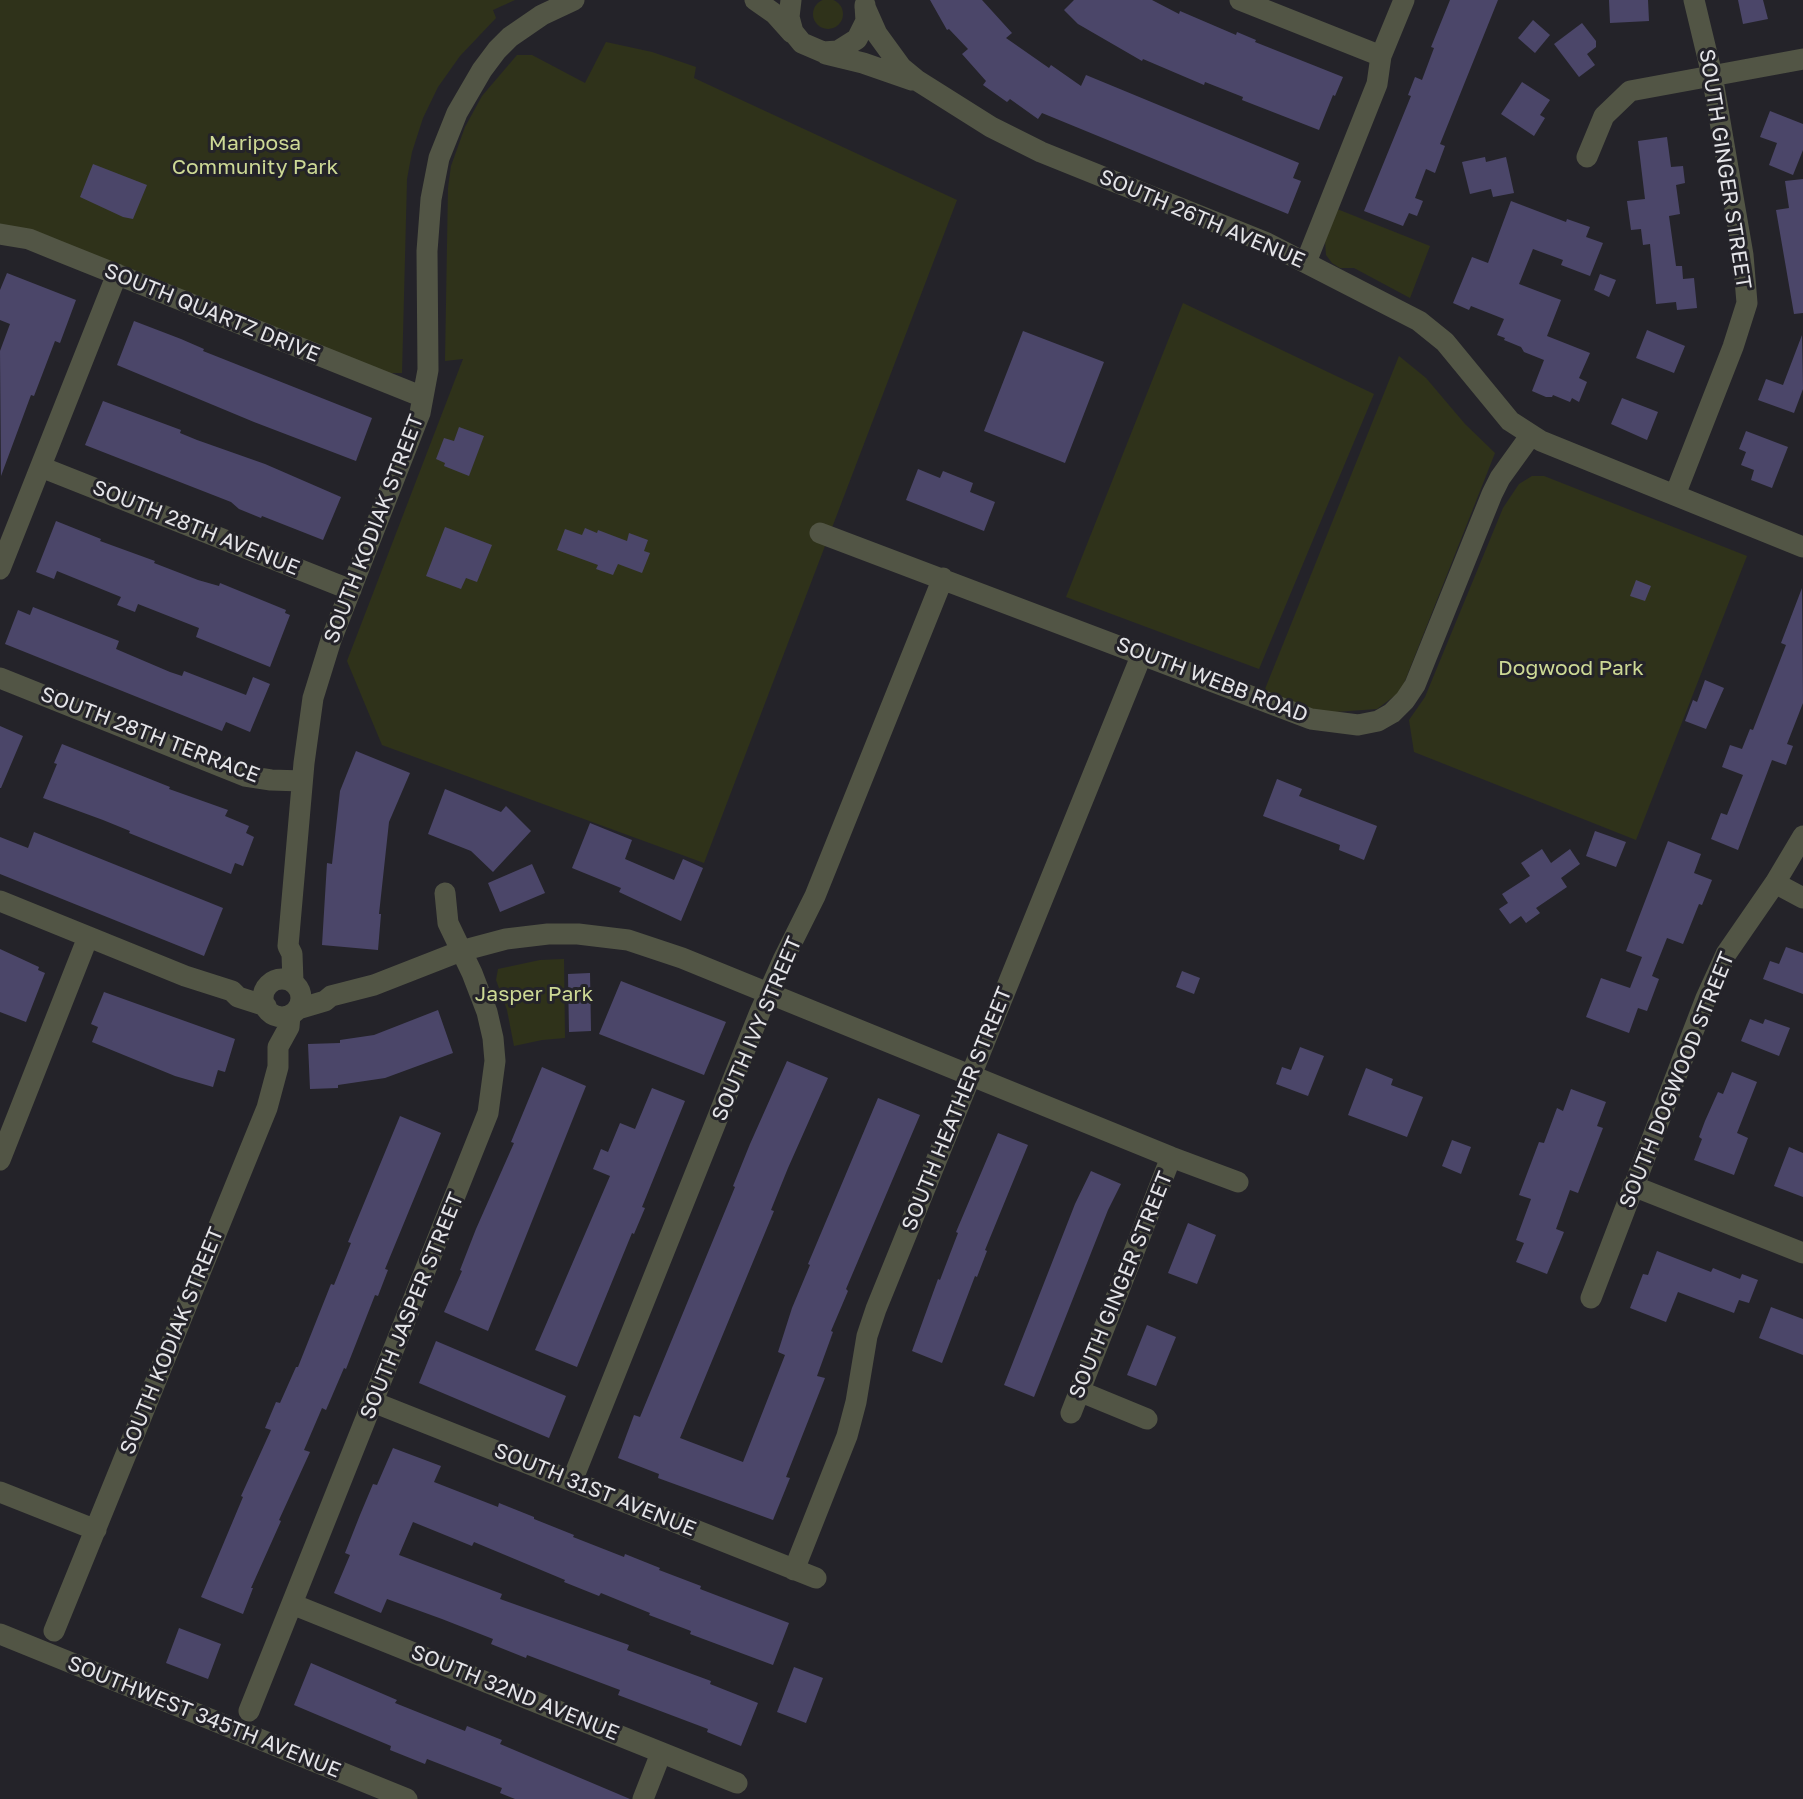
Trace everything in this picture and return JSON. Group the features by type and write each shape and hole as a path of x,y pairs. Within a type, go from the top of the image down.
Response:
{"street":[{"name":"SOUTH KODIAK STREET","path":"54,1631 267,1108 278,1067 278,1048 274,1040 278,992 283,952 288,946 309,721 318,677 420,413 428,370 430,199 439,158 448,132 475,80 497,50 510,37 542,15 574,0"},
{"path":"755,0 775,14 797,38"},
{"path":"791,0 789,17 797,38"},
{"path":"1240,0 1381,55"},
{"path":"1306,262 1377,84 1381,55 1404,0"},
{"name":"SOUTH GINGER STREET","path":"1675,495 1733,347 1747,303 1743,255 1712,75 1694,0"},
{"path":"818,51 838,51 852,44 866,22 865,2"},
{"name":"SOUTH 26TH AVENUE","path":"865,2 877,34 887,51 918,81 991,127 1041,152 1267,243 1429,329 1445,342 1500,410 1531,435 1555,448 1803,547"},
{"name":"SOUTH 26TH AVENUE","path":"797,38 809,48 918,81"},
{"path":"1587,157 1604,116 1630,91 1803,59"},
{"name":"SOUTH QUARTZ DRIVE","path":"0,233 29,240 117,274 423,397"},
{"path":"0,569 117,274"},
{"name":"SOUTH WEBB ROAD","path":"820,533 1311,719 1358,725 1378,721 1405,700 1415,685 1492,494 1500,478 1531,435"},
{"name":"SOUTH 28TH AVENUE","path":"41,467 351,590"},
{"name":"SOUTH IVY STREET","path":"572,1481 768,993 815,896 943,578"},
{"name":"SOUTH HEATHER STREET","path":"794,1570 847,1436 856,1402 867,1336 876,1309 1142,654"},
{"name":"SOUTH 28TH TERRACE","path":"0,678 245,776 302,781"},
{"name":"SOUTH DOGWOOD STREET","path":"1591,1298 1706,998 1726,954 1775,883 1803,836"},
{"path":"1775,883 1803,898"},
{"name":"SOUTH JASPER STREET","path":"249,1711 482,1132 493,1092 495,1056 487,1012 448,923 446,893"},
{"path":"0,901 185,976 232,991 239,987 331,996 374,985 461,951 506,939 548,934 603,936 650,946 1238,1182"},
{"path":"0,1160 88,937"},
{"name":"SOUTH KODIAK STREET","path":"278,992 301,998 278,1048"},
{"path":"278,992 276,1016 294,1012 331,996"},
{"name":"SOUTH GINGER STREET","path":"1071,1413 1171,1157"},
{"path":"1633,1186 1803,1252"},
{"path":"1079,1391 1147,1419"},
{"name":"SOUTH 31ST AVENUE","path":"373,1402 816,1578"},
{"path":"0,1492 96,1530"},
{"name":"SOUTH 32ND AVENUE","path":"292,1604 737,1783"},
{"name":"SOUTHWEST 345TH AVENUE","path":"0,1634 407,1799"},
{"path":"643,1799 662,1752"}],"green space":[{"path":"828,-1 834,0 842,8 842,20 834,28 828,29 822,28 814,20 813,14 814,8 822,0"},
{"name":"Mariposa Community Park","path":"0,0 515,0 493,10 496,18 460,56 438,87 423,118 412,152 407,179 402,373 389,373 0,228"},
{"path":"606,42 652,52 696,67 694,78 957,200 704,863 382,745 347,661 463,359 445,361 448,188 451,166 465,127 482,96 517,55 532,55 585,83"},
{"path":"1337,209 1430,246 1410,298 1354,268 1340,268 1332,263 1326,255 1325,241"},
{"path":"1183,303 1374,394 1259,669 1066,597"},
{"path":"1399,356 1426,378 1465,424 1495,453 1401,691 1377,709 1321,713 1263,694"},
{"name":"Dogwood Park","path":"1532,476 1544,476 1747,556 1636,840 1414,752 1409,720 1425,697 1503,508 1519,484"},
{"name":"Jasper Park","path":"564,959 565,1038 514,1046 507,1010 496,980 498,969 540,960"}],"building":[{"path":"930,0 982,0 1012,33 1006,38 1081,86 1086,75 1299,163 1293,178 1301,181 1288,214 1042,113 1038,119 1010,99 1007,102 983,85 986,81 962,54 968,49 947,30"},
{"path":"1074,0 1152,0 1179,14 1180,11 1236,35 1237,32 1256,40 1255,42 1343,77 1319,130 1242,100 1243,97 1205,82 1204,85 1143,59 1142,61 1078,24 1064,10"},
{"path":"1450,0 1498,0 1440,144 1445,146 1435,173 1426,169 1415,198 1423,201 1417,216 1409,213 1403,226 1364,211 1411,96 1408,95 1415,77 1422,80 1434,48 1431,47"},
{"path":"1609,0 1648,0 1649,21 1610,23"},
{"path":"1738,0 1763,0 1768,19 1743,24"},
{"path":"1533,20 1550,35 1535,53 1518,38"},
{"path":"1582,23 1596,41 1596,47 1587,54 1595,65 1579,77 1554,44"},
{"path":"1522,82 1550,100 1540,115 1545,118 1534,136 1501,114"},
{"path":"1770,111 1803,124 1803,150 1793,175 1769,165 1777,143 1760,137"},
{"path":"1667,137 1671,167 1683,166 1685,183 1676,185 1680,214 1669,216 1676,266 1682,266 1683,279 1694,278 1697,308 1677,310 1676,302 1656,304 1650,244 1643,245 1641,229 1631,230 1627,201 1645,199 1638,141"},
{"path":"1485,157 1486,162 1506,157 1514,193 1493,197 1491,189 1470,194 1462,162"},
{"path":"93,164 147,185 133,219 80,197"},
{"path":"1803,179 1803,313 1794,314 1776,210 1789,208 1785,181"},
{"path":"1511,201 1566,222 1567,219 1590,227 1586,237 1603,243 1590,276 1561,265 1563,260 1533,249 1519,284 1561,300 1547,336 1590,353 1579,378 1587,382 1579,402 1572,398 1570,402 1553,395 1546,397 1532,391 1544,360 1524,352 1521,347 1497,335 1504,319 1471,306 1469,310 1453,303 1472,257 1488,263"},
{"path":"7,273 76,300 60,343 55,341 34,396 31,395 1,476 0,351 10,324 0,320 0,290"},
{"path":"1600,274 1616,280 1609,297 1594,290"},
{"path":"134,321 372,418 356,461 117,365"},
{"path":"1647,330 1685,346 1674,373 1636,358"},
{"path":"1023,331 1104,362 1065,463 984,431"},
{"path":"1802,335 1803,389 1794,413 1758,400 1766,379 1783,385"},
{"path":"1622,398 1658,412 1647,440 1611,424"},
{"path":"103,401 181,430 180,433 265,464 341,497 323,540 262,516 261,518 239,509 231,502 85,445"},
{"path":"459,427 484,436 469,476 444,466 445,463 436,459 444,438 454,441"},
{"path":"1746,431 1788,447 1772,488 1751,480 1754,470 1741,465 1746,452 1739,449"},
{"path":"918,469 940,478 943,471 973,483 970,492 995,502 984,531 906,500"},
{"path":"56,521 155,561 154,563 198,580 219,586 220,583 286,610 285,613 290,615 270,667 196,637 199,628 138,604 135,612 117,605 121,597 57,571 54,579 36,572"},
{"path":"445,527 492,545 477,582 466,578 461,589 426,576"},
{"path":"585,528 627,541 629,533 648,540 644,551 650,553 642,573 618,564 613,575 596,569 598,565 557,550 565,529 582,535"},
{"path":"1636,580 1651,586 1645,601 1630,596"},
{"path":"1802,588 1803,703 1787,744 1793,746 1786,765 1772,760 1738,850 1711,839 1721,813 1727,815 1743,775 1722,767 1730,745 1742,749 1750,729 1753,730 1786,645 1781,643"},
{"path":"33,607 119,641 116,649 182,676 184,671 246,695 253,677 270,684 250,732 226,722 222,731 5,644 18,610 30,615"},
{"path":"1705,680 1724,688 1706,729 1685,721 1693,700 1697,702"},
{"path":"0,726 23,736 1,788 0,788"},
{"path":"62,744 170,787 169,789 228,810 225,816 249,826 246,833 254,837 243,866 235,863 231,874 43,798"},
{"path":"356,751 410,773 389,822 378,950 322,945 327,863 332,864 340,791"},
{"path":"1277,779 1302,789 1299,796 1377,826 1364,860 1339,850 1340,845 1263,816"},
{"path":"445,789 501,812 506,806 531,831 493,872 471,851 428,834"},
{"path":"590,823 632,840 625,859 674,880 683,859 703,868 681,921 619,892 621,888 572,868"},
{"path":"1595,831 1626,842 1616,867 1586,856"},
{"path":"34,832 223,908 204,956 0,874 0,837 28,848"},
{"path":"1668,841 1701,854 1694,873 1712,880 1683,944 1667,938 1652,976 1659,979 1647,1011 1638,1008 1629,1033 1586,1017 1601,978 1630,988 1642,957 1626,951"},
{"path":"1542,849 1551,863 1570,849 1580,864 1561,878 1567,887 1536,908 1540,913 1526,923 1521,916 1510,924 1499,909 1508,903 1502,894 1530,876 1521,863"},
{"path":"532,864 545,893 500,912 488,883"},
{"path":"1786,947 1803,953 1803,994 1763,979 1770,961 1779,964"},
{"path":"0,949 39,967 38,970 45,973 26,1022 0,1012"},
{"path":"1182,971 1200,978 1194,994 1176,987"},
{"path":"590,973 591,1031 569,1032 568,974"},
{"path":"621,981 726,1022 704,1075 599,1034"},
{"path":"104,992 235,1039 225,1072 218,1070 213,1087 175,1076 92,1042 98,1027 91,1024"},
{"path":"438,1010 453,1053 385,1078 338,1085 338,1088 310,1089 308,1044 340,1043 340,1040 374,1035"},
{"path":"1750,1019 1763,1024 1765,1019 1790,1028 1779,1056 1741,1041"},
{"path":"1300,1047 1324,1056 1308,1096 1276,1084 1282,1067 1291,1070"},
{"path":"787,1061 828,1078 788,1168 771,1210 774,1211 680,1438 743,1462 785,1355 778,1352 810,1265 808,1264 878,1098 920,1115 846,1289 848,1291 831,1331 833,1332 817,1376 825,1378 786,1477 790,1478 773,1520 658,1478 659,1474 618,1458 634,1415 640,1417 735,1187 733,1186 750,1144"},
{"path":"542,1067 586,1086 488,1331 444,1312 476,1229 514,1143 511,1142"},
{"path":"1366,1068 1393,1079 1391,1085 1423,1097 1407,1137 1348,1115"},
{"path":"1732,1072 1757,1082 1737,1133 1748,1138 1734,1175 1694,1160 1705,1121 1718,1092 1723,1094"},
{"path":"652,1088 685,1101 642,1207 645,1208 634,1234 632,1233 577,1367 535,1350 610,1176 593,1169 601,1149 608,1152 620,1123 635,1129"},
{"path":"1571,1089 1606,1102 1597,1126 1603,1128 1578,1193 1570,1190 1556,1229 1564,1232 1547,1274 1516,1262 1524,1243 1516,1240 1531,1199 1519,1195 1539,1142 1544,1143 1557,1108 1563,1111"},
{"path":"400,1116 441,1133 385,1269 388,1270 378,1296 375,1295 346,1369 344,1368 326,1410 322,1408 304,1450 310,1452 279,1520 281,1521 251,1588 243,1614 201,1597 243,1497 241,1496 271,1430 265,1428 276,1402 280,1403 298,1367 331,1284 334,1285 351,1243 348,1242"},
{"path":"998,1133 1028,1145 942,1363 912,1351 958,1233 956,1232"},
{"path":"1452,1140 1471,1147 1461,1174 1442,1166"},
{"path":"1789,1147 1803,1153 1803,1197 1774,1186"},
{"path":"1091,1171 1121,1184 1108,1210 1034,1397 1004,1385 1075,1204"},
{"path":"1188,1223 1216,1235 1197,1284 1168,1273"},
{"path":"1657,1251 1711,1272 1713,1268 1740,1279 1742,1274 1758,1280 1749,1303 1739,1300 1734,1313 1678,1292 1666,1322 1630,1308 1643,1274 1648,1275"},
{"path":"1771,1307 1803,1319 1803,1355 1759,1338"},
{"path":"1147,1325 1176,1337 1156,1386 1127,1375"},
{"path":"436,1341 566,1396 549,1438 419,1383"},
{"path":"393,1448 441,1466 434,1482 498,1507 499,1503 574,1535 573,1537 624,1557 625,1554 701,1586 700,1589 789,1623 773,1665 690,1634 691,1631 649,1615 650,1613 601,1593 599,1596 564,1582 565,1580 474,1542 472,1546 413,1522 399,1555 502,1594 500,1599 629,1645 627,1650 711,1681 710,1684 758,1703 741,1746 707,1732 708,1729 618,1695 620,1690 527,1655 526,1658 491,1644 493,1639 442,1619 387,1599 381,1613 334,1593 350,1555 345,1553 360,1515"},
{"path":"179,1628 221,1644 208,1679 166,1663"},
{"path":"311,1663 397,1700 395,1703 465,1731 467,1726 502,1740 500,1744 630,1799 515,1799 500,1793 502,1788 427,1759 425,1764 390,1750 391,1746 294,1705"},
{"path":"794,1667 823,1678 806,1723 777,1712"}]}
